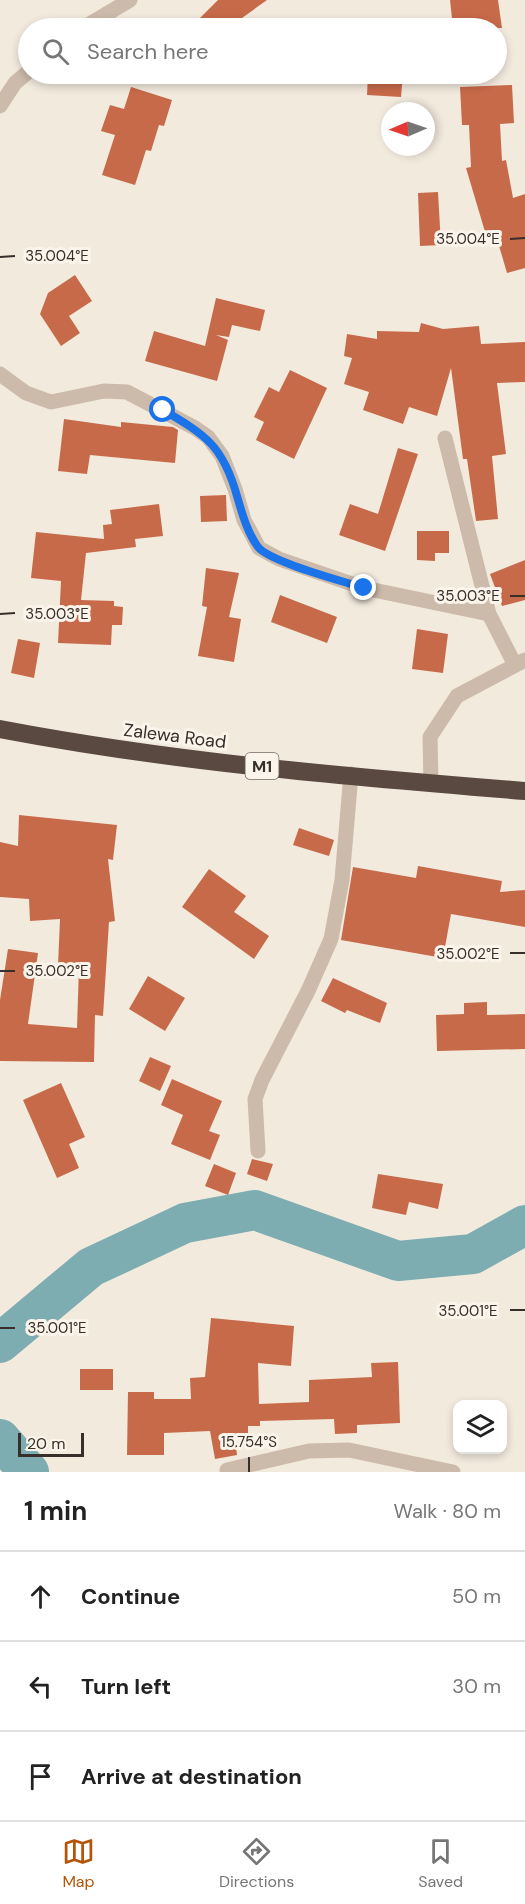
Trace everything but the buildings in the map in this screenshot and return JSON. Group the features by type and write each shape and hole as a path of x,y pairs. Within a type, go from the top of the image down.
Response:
{"highway":[{"name":"Zalewa Road","path":"0,729 86,745 196,761 525,791"}],"street":[{"path":"100,18 130,0"},
{"path":"0,106 18,80"},
{"path":"0,374 26,393 51,402 104,391 127,392 195,428 208,437 222,456 244,520 259,548 279,560 364,588 489,614"},
{"path":"431,783 430,737 457,696 520,662 489,614 445,438"},
{"path":"258,1151 255,1099 331,939 342,880 351,774"},
{"path":"227,1470 309,1451 349,1450 423,1468 453,1472"}],"waterway":[{"path":"0,1343 91,1267 185,1223 255,1210 398,1261 473,1254 525,1225"},
{"path":"0,1439 29,1472"}],"route":[{"path":"163,410 208,437 222,456 244,520 259,548 279,560 364,588"}]}
